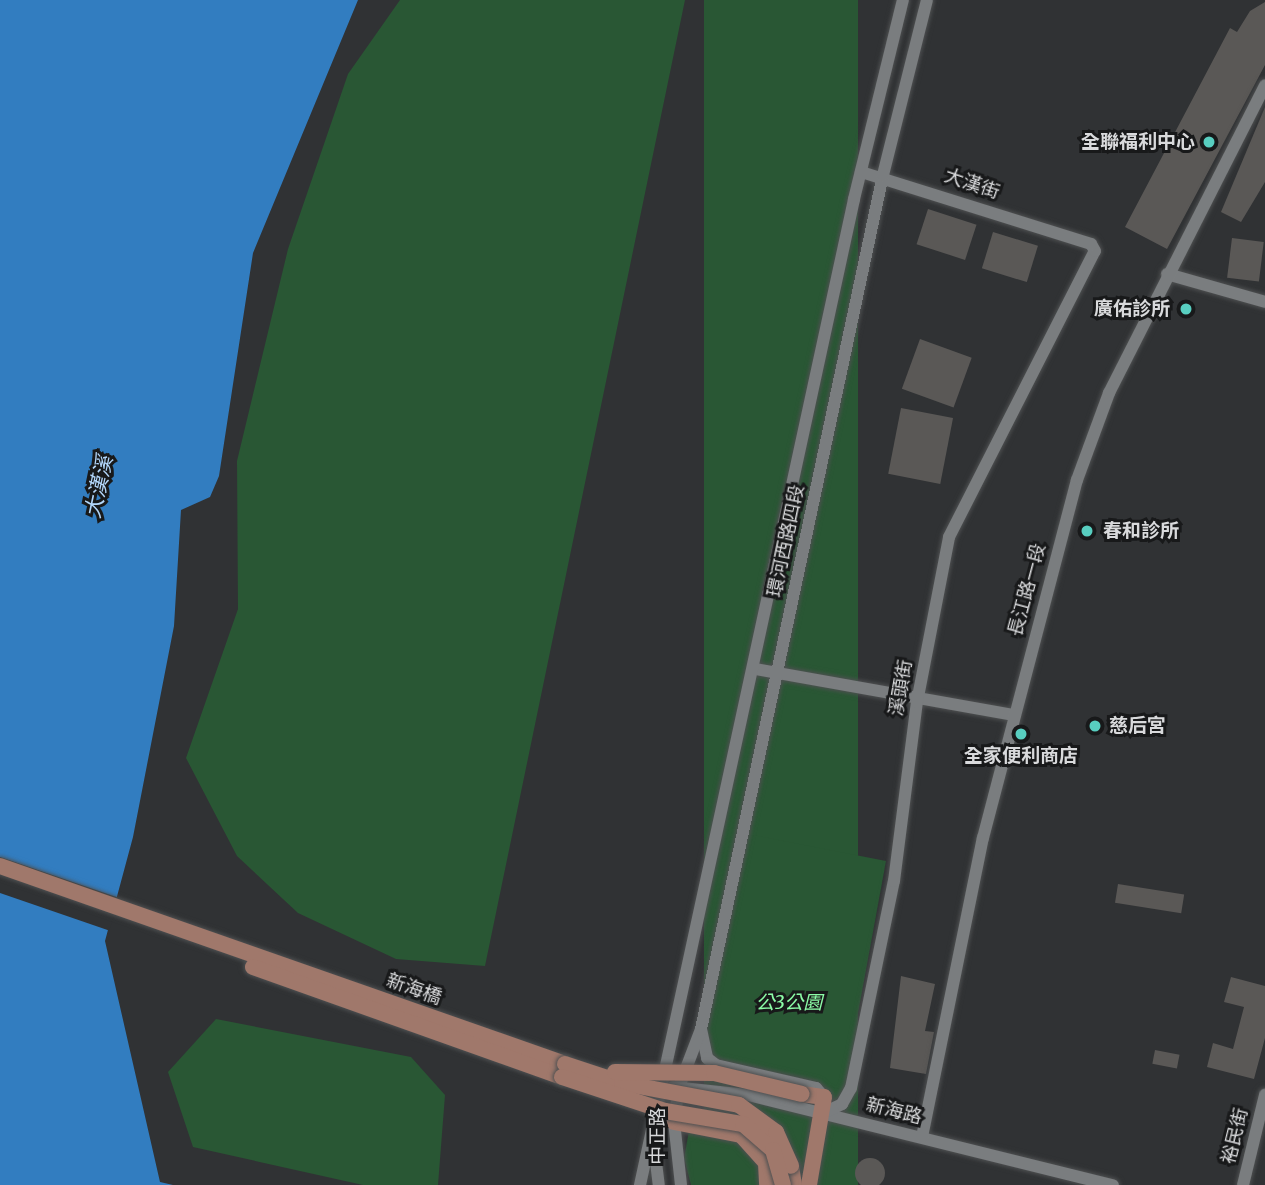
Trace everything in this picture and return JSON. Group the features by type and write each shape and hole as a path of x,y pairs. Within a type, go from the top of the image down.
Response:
{"main road":[{"name":"新海橋","path":"0,866 622,1083 738,1105 776,1132 791,1166 793,1185"},
{"name":"新海橋","path":"0,877 595,1092 743,1124 773,1150 783,1185"},
{"path":"565,1064 628,1075 714,1073 802,1094 824,1105 809,1185"},
{"path":"674,1122 741,1135 766,1163 767,1185"}],"street":[{"name":"環河西路四段","path":"653,1142 861,172 903,0"},
{"name":"環河西路四段","path":"679,1087 701,1029 883,175 927,0"},
{"name":"長江路一段","path":"922,1137 1014,715 1080,471 1109,393 1265,85"},
{"name":"大漢街","path":"861,172 883,175 1070,237"},
{"name":"溪頭街","path":"824,1105 842,1104 851,1088 894,881 917,702 949,537 1095,248 1070,237"},
{"path":"1167,274 1265,302"},
{"path":"755,668 917,702 1014,715"},
{"path":"701,1029 703,1049 716,1065 816,1088 824,1105"},
{"name":"新海路","path":"664,1087 824,1105 922,1137 1113,1185"},
{"name":"中正路","path":"679,1087 674,1122 681,1185"},
{"name":"裕民街","path":"1243,1185 1265,1095"},
{"path":"640,1185 653,1142"},
{"name":"中正路","path":"653,1142 659,1185"}],"green space":[{"path":"400,0 685,0 485,966 396,959 298,913 237,856 186,758 238,609 237,461 288,249 348,74"},
{"path":"704,0 858,0 858,1185 704,1185"},
{"name":"公3公園","path":"753,835 886,861 844,1090 728,1066 712,1054 709,1037"},
{"path":"216,1019 411,1057 445,1095 438,1185 363,1185 193,1147 168,1072"},
{"path":"689,1131 744,1143 756,1154 766,1185 691,1185 684,1158"}],"water":[{"name":"大漢溪","path":"0,0 358,0 253,253 219,476 210,497 181,510 174,626 133,837 105,941 160,1182 173,1185 0,1185"}],"pier":[{"path":"0,857 120,898 109,930 0,893"}],"building":[{"path":"1265,2 1265,65 1167,249 1125,227 1230,28 1237,32 1250,11"},
{"path":"1265,107 1265,182 1241,222 1221,212"},
{"path":"928,209 977,225 965,260 917,244"},
{"path":"993,232 1038,246 1027,282 982,268"},
{"path":"1232,238 1264,242 1259,282 1227,278"},
{"path":"920,339 972,358 954,408 902,389"},
{"path":"901,408 953,418 940,484 888,474"},
{"path":"1118,884 1184,894 1181,913 1115,903"},
{"path":"901,976 935,984 925,1031 934,1032 926,1074 890,1068"},
{"path":"1231,977 1265,986 1265,1038 1254,1079 1207,1067 1213,1043 1233,1049 1244,1007 1224,1002"},
{"path":"1155,1050 1180,1055 1177,1069 1152,1064"},
{"path":"870,1158 881,1162 885,1173 881,1184 870,1188 859,1184 855,1173 859,1162"}],"place":[{"name":"全聯福利中心","path":"1209,142"},
{"name":"廣佑診所","path":"1186,309"},
{"name":"春和診所","path":"1087,531"},
{"name":"慈后宮","path":"1095,726"},
{"name":"全家便利商店","path":"1021,734"}]}
